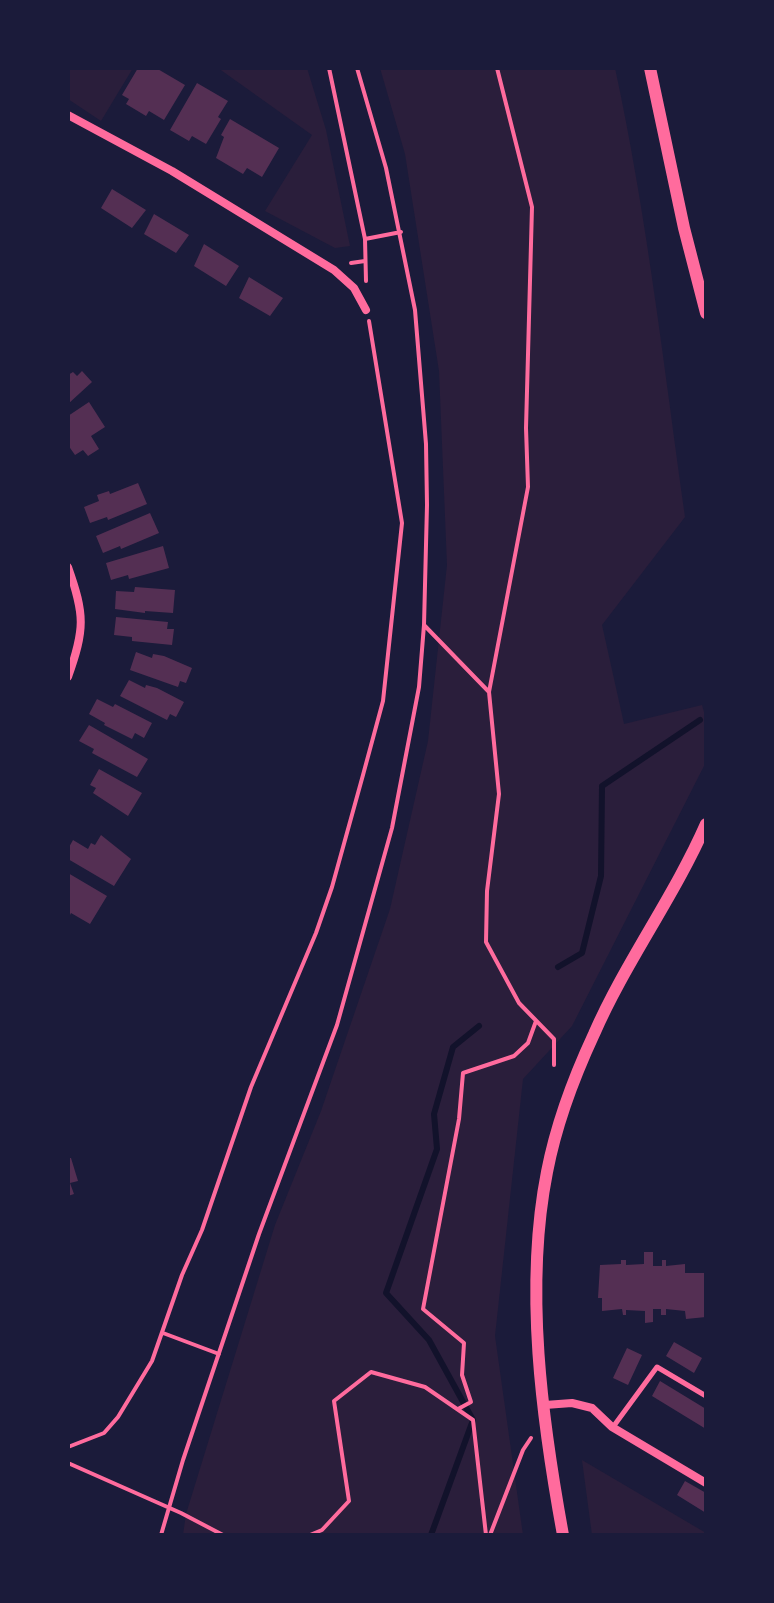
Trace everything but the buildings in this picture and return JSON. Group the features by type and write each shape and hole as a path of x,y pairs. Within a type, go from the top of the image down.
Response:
{"street":[{"path":"650,68 684,228 706,313"},
{"path":"68,115 172,171 334,270 354,288 366,310"},
{"path":"68,567 81,602 81,615 80,642 68,677"},
{"path":"563,1535 545,1410 536,1303 540,1219 547,1170 574,1080 595,1030 690,860 706,824"},
{"path":"545,1410 572,1403 592,1408 612,1427 706,1483"}],"lane":[{"path":"612,1427 657,1367 706,1396"}],"path":[{"path":"68,1447 104,1433 118,1417 152,1361 251,1087 328,899 383,701 402,523 373,334 366,310 365,239 329,68"},
{"path":"161,1535 259,1234 337,1025 392,828 416,703 424,625 426,444 415,310 386,168 357,68"},
{"path":"497,68 532,207 526,428 528,487 489,692 499,794 487,891 486,942 519,1003 554,1039 554,1065"},
{"path":"365,239 401,232"},
{"path":"351,263 366,261"},
{"path":"424,625 489,692"},
{"path":"458,1409 471,1402 462,1375 464,1343 423,1309 459,1119 463,1073 514,1056 528,1043 536,1021"},
{"path":"163,1333 219,1354"},
{"path":"310,1535 322,1530 349,1501 334,1401 371,1372 425,1387 473,1420 488,1535"},
{"path":"488,1535 523,1450 545,1410"},
{"path":"68,1463 223,1535"}],"shaded area":[{"path":"68,68 133,68 101,121 68,99"},
{"path":"218,68 307,68 326,130 350,246 335,248 265,211 312,135"},
{"path":"380,68 615,68 646,236 685,517 602,625 624,724 702,705 706,719 706,762 572,1026 523,1079 495,1336 523,1535 183,1535 186,1514 275,1225 321,1111 390,909 428,741 447,565 439,371 405,154"},
{"path":"582,1460 706,1533 706,1535 592,1535"}],"waterway":[{"path":"558,967 582,953 601,876 602,786 700,720"},
{"path":"431,1535 473,1420 429,1340 386,1293 437,1149 434,1114 453,1047 479,1026"}]}
